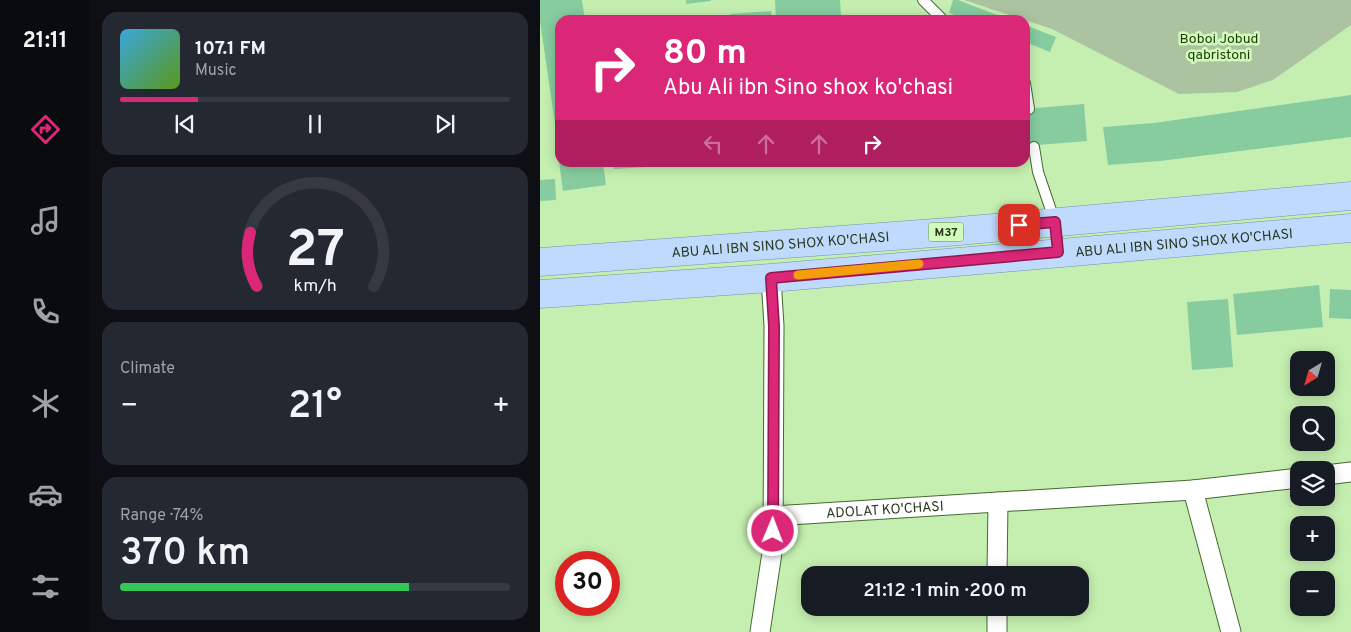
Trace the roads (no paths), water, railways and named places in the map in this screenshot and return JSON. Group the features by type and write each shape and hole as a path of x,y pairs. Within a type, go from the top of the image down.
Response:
{"main road":[{"name":"ABU ALI IBN SINO SHOX KO'CHASI","path":"540,262 1055,222 1351,196"},
{"name":"ABU ALI IBN SINO SHOX KO'CHASI","path":"540,294 771,278 1351,228"}],"street":[{"path":"760,632 773,546 774,516 774,326 771,278"},
{"path":"1335,474 1351,472"},
{"name":"ADOLAT KO'CHASI","path":"774,516 1193,490 1290,479"},
{"path":"1193,490 1231,632"},
{"path":"997,566 998,502"},
{"path":"997,616 997,632"}],"lane":[{"path":"923,0 938,15"},
{"path":"1034,147 1038,172 1055,222 1058,252"}],"park label":[{"name":"Boboi Jobud qabristoni","path":"1219,46"}]}
